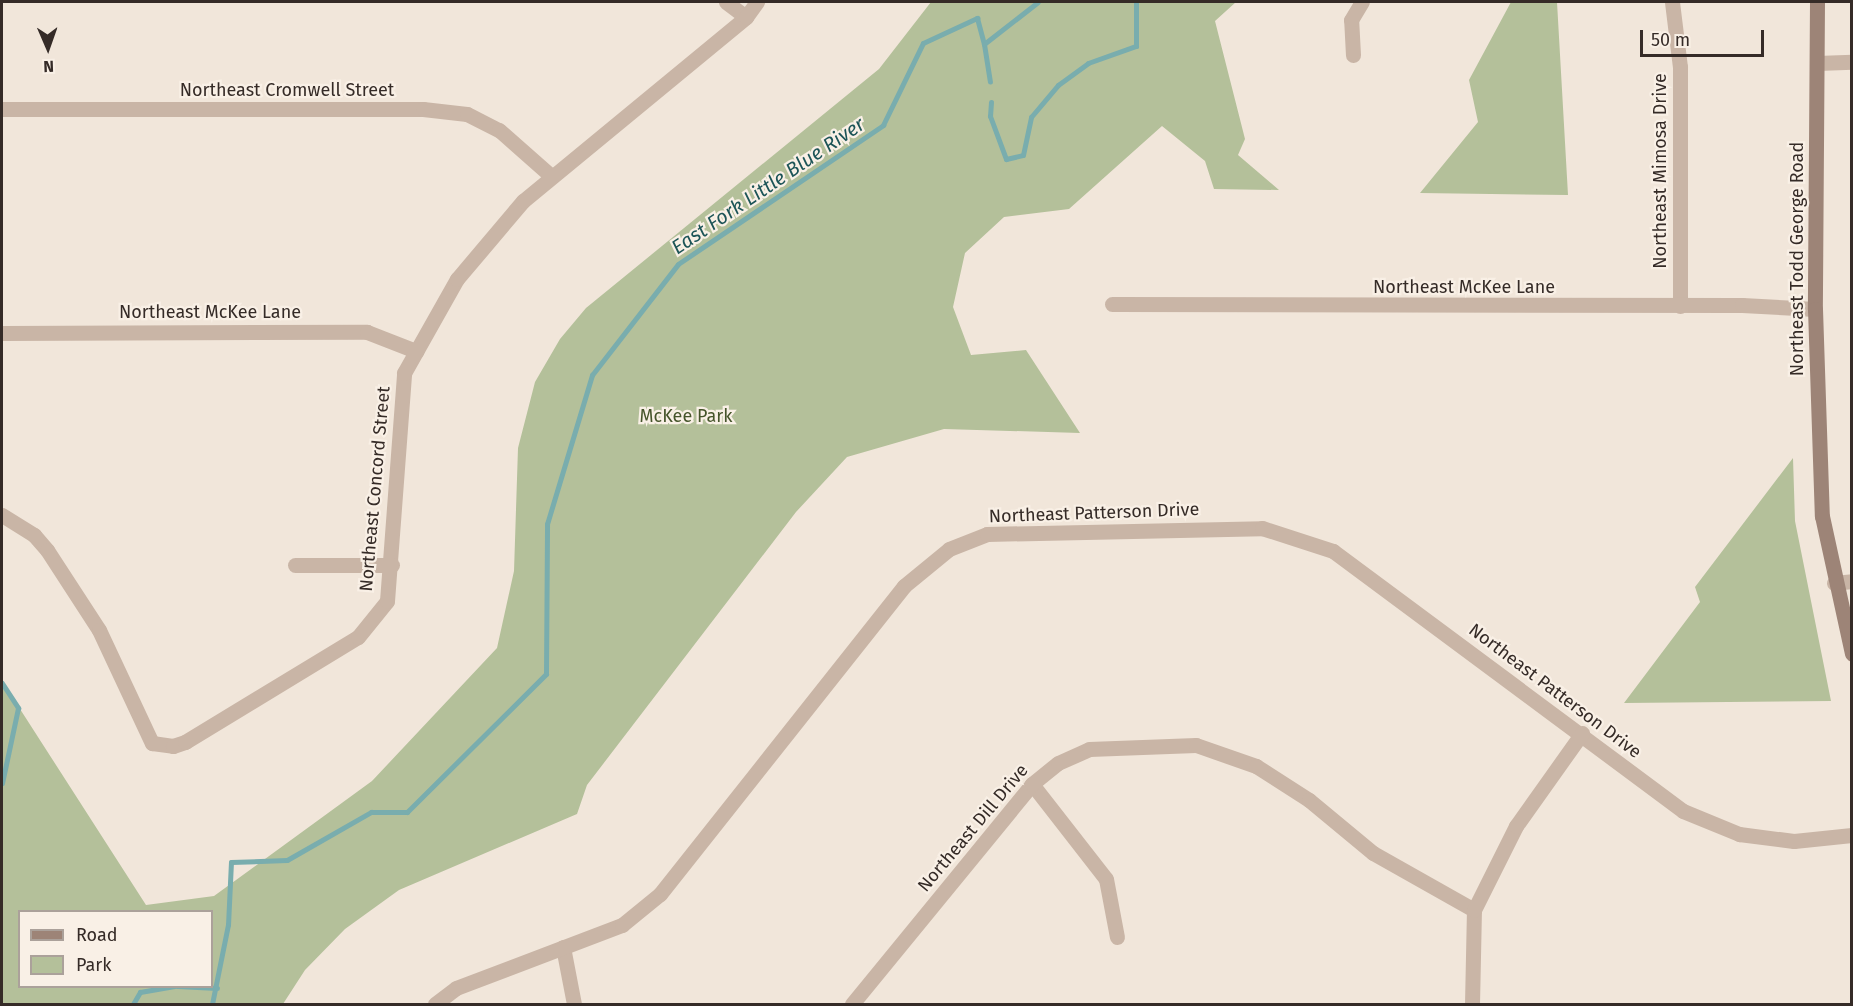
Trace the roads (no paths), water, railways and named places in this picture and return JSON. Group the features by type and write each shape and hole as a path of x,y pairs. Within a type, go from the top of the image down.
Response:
{"main road":[{"name":"Northeast Todd George Road","path":"1817,2 1815,309 1822,516 1834,583 1851,654"}],"street":[{"path":"726,2 746,17"},
{"name":"Northeast Concord Street","path":"2,514 34,535 47,550 99,630 152,743 173,746 358,638 387,601 392,565 398,420 404,373 463,271 495,229 551,176 746,17 757,2"},
{"path":"1353,55 1351,20 1362,2"},
{"name":"Northeast Mimosa Drive","path":"1672,2 1680,67 1680,306"},
{"path":"1817,63 1851,62"},
{"name":"Northeast Cromwell Street","path":"2,109 423,109 466,114 499,130 551,176"},
{"name":"Northeast McKee Lane","path":"1112,304 1680,306 1815,309"},
{"name":"Northeast McKee Lane","path":"2,333 366,332 416,351"},
{"name":"Northeast Patterson Drive","path":"435,1005 456,988 622,925 660,894 904,586 949,549 987,534 1262,528 1333,551 1582,733 1606,757 1683,811 1739,834 1794,841 1851,835"},
{"path":"295,565 392,565"},
{"path":"1834,583 1851,581"},
{"path":"1472,1005 1474,910 1516,826 1582,733"},
{"name":"Northeast Dill Drive","path":"852,1005 1032,784 1058,763 1089,749 1196,745 1256,766 1309,800 1373,853 1474,910"},
{"path":"1032,784 1107,879 1117,937"},
{"path":"563,947 574,1005"}],"waterway":[{"name":"East Fork Little Blue River","path":"212,1004 228,925 231,862 287,860 371,812 407,812 546,674 547,524 592,375 678,264 883,125 923,43 977,18 984,44 1038,2"},
{"path":"991,102 990,116 1006,159 1023,155 1031,117 1058,85 1088,63 1136,46 1136,2"},
{"path":"984,44 990,82"},
{"path":"2,683 18,708 2,783"},
{"path":"133,1004 140,992 163,988"},
{"path":"213,988 217,988"}],"park label":[{"name":"McKee Park","path":"686,416"}]}
